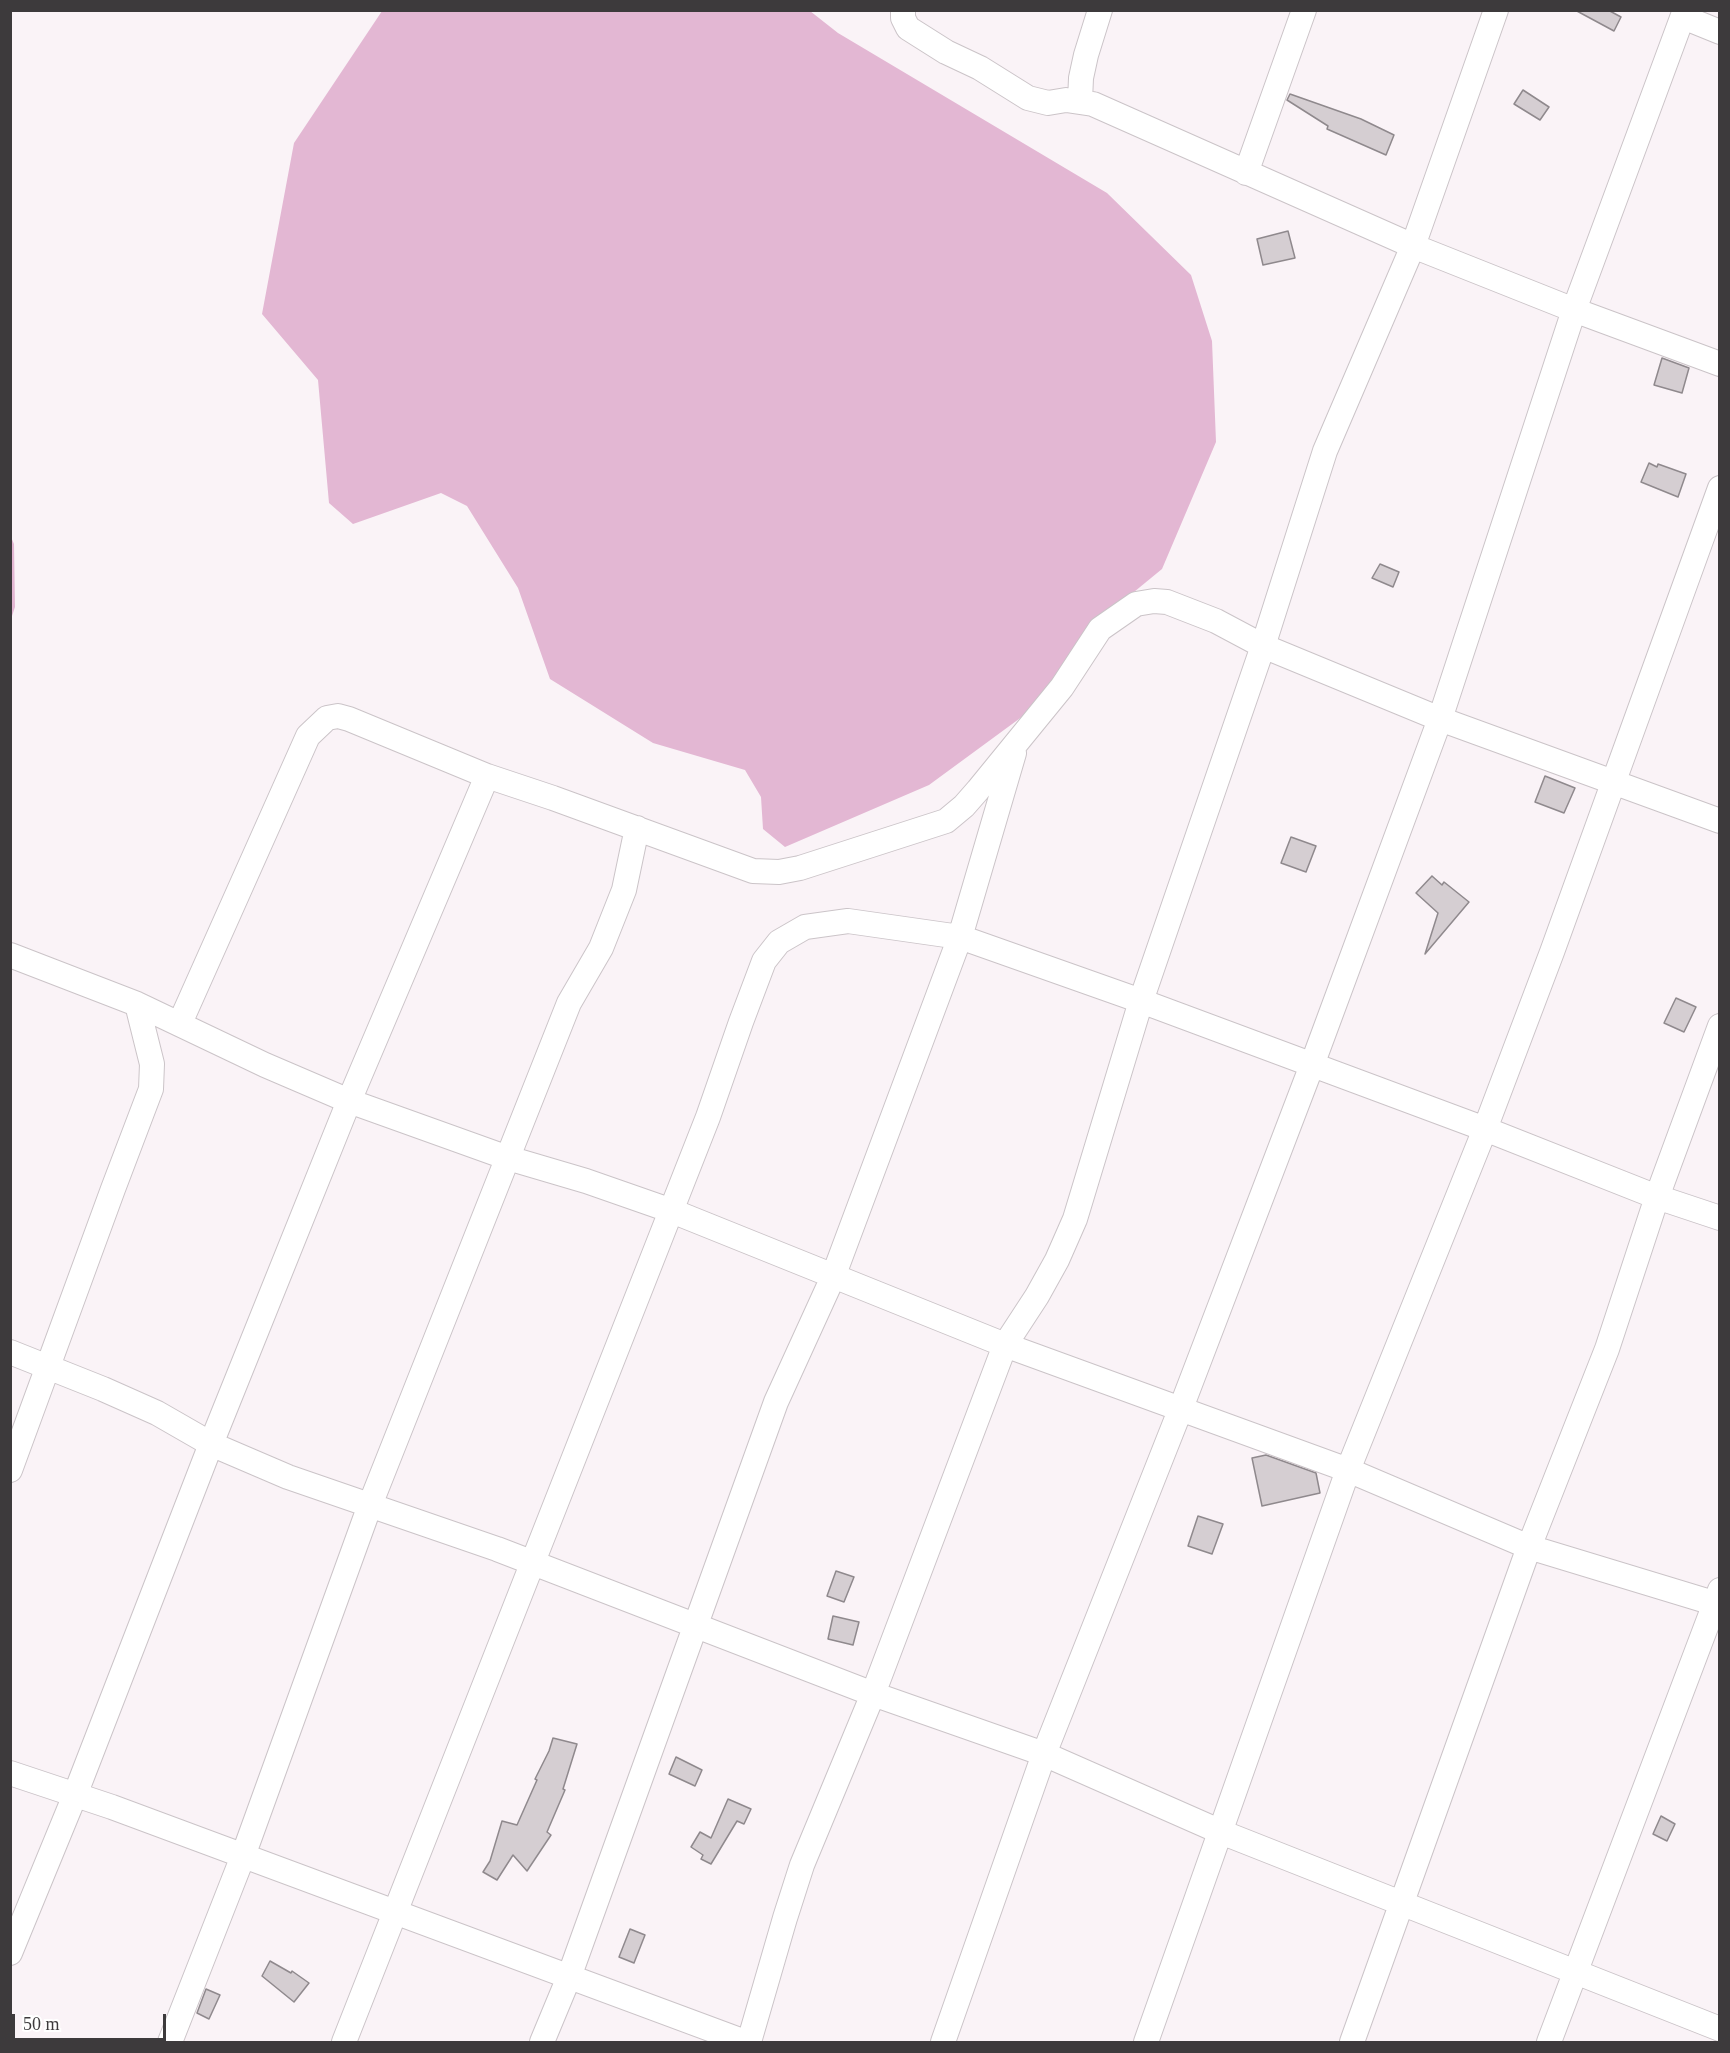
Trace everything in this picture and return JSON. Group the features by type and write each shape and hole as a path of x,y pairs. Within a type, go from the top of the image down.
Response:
{"street":[{"path":"903,10 903,18 908,28 1028,98 1048,103 1066,100 1093,104 1413,246 1719,364"},
{"path":"1080,101 1081,78 1086,55 1100,10"},
{"path":"1246,173 1304,10"},
{"path":"10,1773 243,1856 747,2043 802,1864 873,1694 1005,1345 1057,1260 1075,1219 1142,1001 1263,646 1325,451 1413,246 1496,10"},
{"path":"943,2043 1044,1754 1181,1408 1312,1065 1440,719 1574,310 1684,14 1719,32"},
{"path":"1146,2043 1348,1470 1485,1128 1552,952 1719,488"},
{"path":"180,1023 308,736 327,718 338,716 349,719 487,776 753,871 779,872 800,868 946,820 964,806 1062,687 1100,629 1136,604 1154,601 1167,602 1216,621 1263,646 1440,719 1719,821"},
{"path":"542,2043 569,1977 776,1402 833,1277 960,937 1018,740"},
{"path":"10,1953 75,1795 211,1444 350,1101 487,776"},
{"path":"170,2043 243,1856 370,1505 569,1003 601,948 624,890 637,828"},
{"path":"344,2043 672,1211 764,961 779,942 805,927 848,921 960,937 1142,1001 1485,1128 1657,1197 1719,1218"},
{"path":"10,955 137,1004 265,1065 350,1101 508,1158 586,1181 672,1211 1005,1345 1348,1470 1529,1547 1718,1599 1549,2043"},
{"path":"10,1470 151,1089 152,1064 137,1004"},
{"path":"1352,2043 1529,1547 1607,1349 1657,1197 1719,1026"},
{"path":"10,1352 157,1413 211,1444 288,1477 533,1564 873,1694 1044,1754 1221,1832 1719,2029"}],"shaded area":[{"path":"382,11 810,11 838,33 1107,193 1191,275 1212,341 1216,442 1162,569 1084,633 1083,672 929,785 785,847 763,829 761,797 745,770 653,743 550,679 518,588 467,506 441,493 353,524 329,503 318,380 262,314 294,143"},
{"path":"11,537 14,544 15,607 11,619"}],"building":[{"path":"1575,10 1608,10 1621,17 1614,31"},
{"path":"1523,90 1549,107 1540,120 1514,104"},
{"path":"1290,94 1361,119 1394,135 1386,155 1327,129 1328,126 1287,100"},
{"path":"1288,231 1295,258 1263,265 1257,239"},
{"path":"1662,358 1689,368 1682,393 1654,385"},
{"path":"1649,463 1686,474 1678,497 1641,482"},
{"path":"1380,564 1399,572 1393,587 1372,578"},
{"path":"1545,776 1575,788 1564,813 1535,802"},
{"path":"1291,837 1316,846 1306,872 1281,863"},
{"path":"1432,876 1442,885 1444,882 1469,902 1425,954 1438,913 1416,893"},
{"path":"1676,998 1696,1007 1684,1032 1664,1023"},
{"path":"1266,1455 1316,1473 1320,1493 1262,1506 1252,1458"},
{"path":"1198,1516 1223,1524 1212,1554 1188,1546"},
{"path":"836,1571 854,1577 844,1602 827,1596"},
{"path":"833,1616 859,1622 853,1645 828,1639"},
{"path":"553,1738 577,1744 563,1789 565,1790 547,1832 551,1835 527,1871 513,1855 497,1880 483,1872 490,1861 502,1821 517,1825"},
{"path":"676,1757 702,1770 695,1786 669,1774"},
{"path":"728,1799 751,1809 744,1824 737,1821 711,1864 701,1859 703,1855 691,1847 700,1832 711,1838"},
{"path":"1661,1816 1675,1824 1667,1841 1653,1834"},
{"path":"630,1929 645,1935 634,1963 619,1957"},
{"path":"270,1961 291,1973 292,1971 309,1983 294,2002 262,1976"},
{"path":"206,1989 220,1995 209,2019 197,2013"}]}
